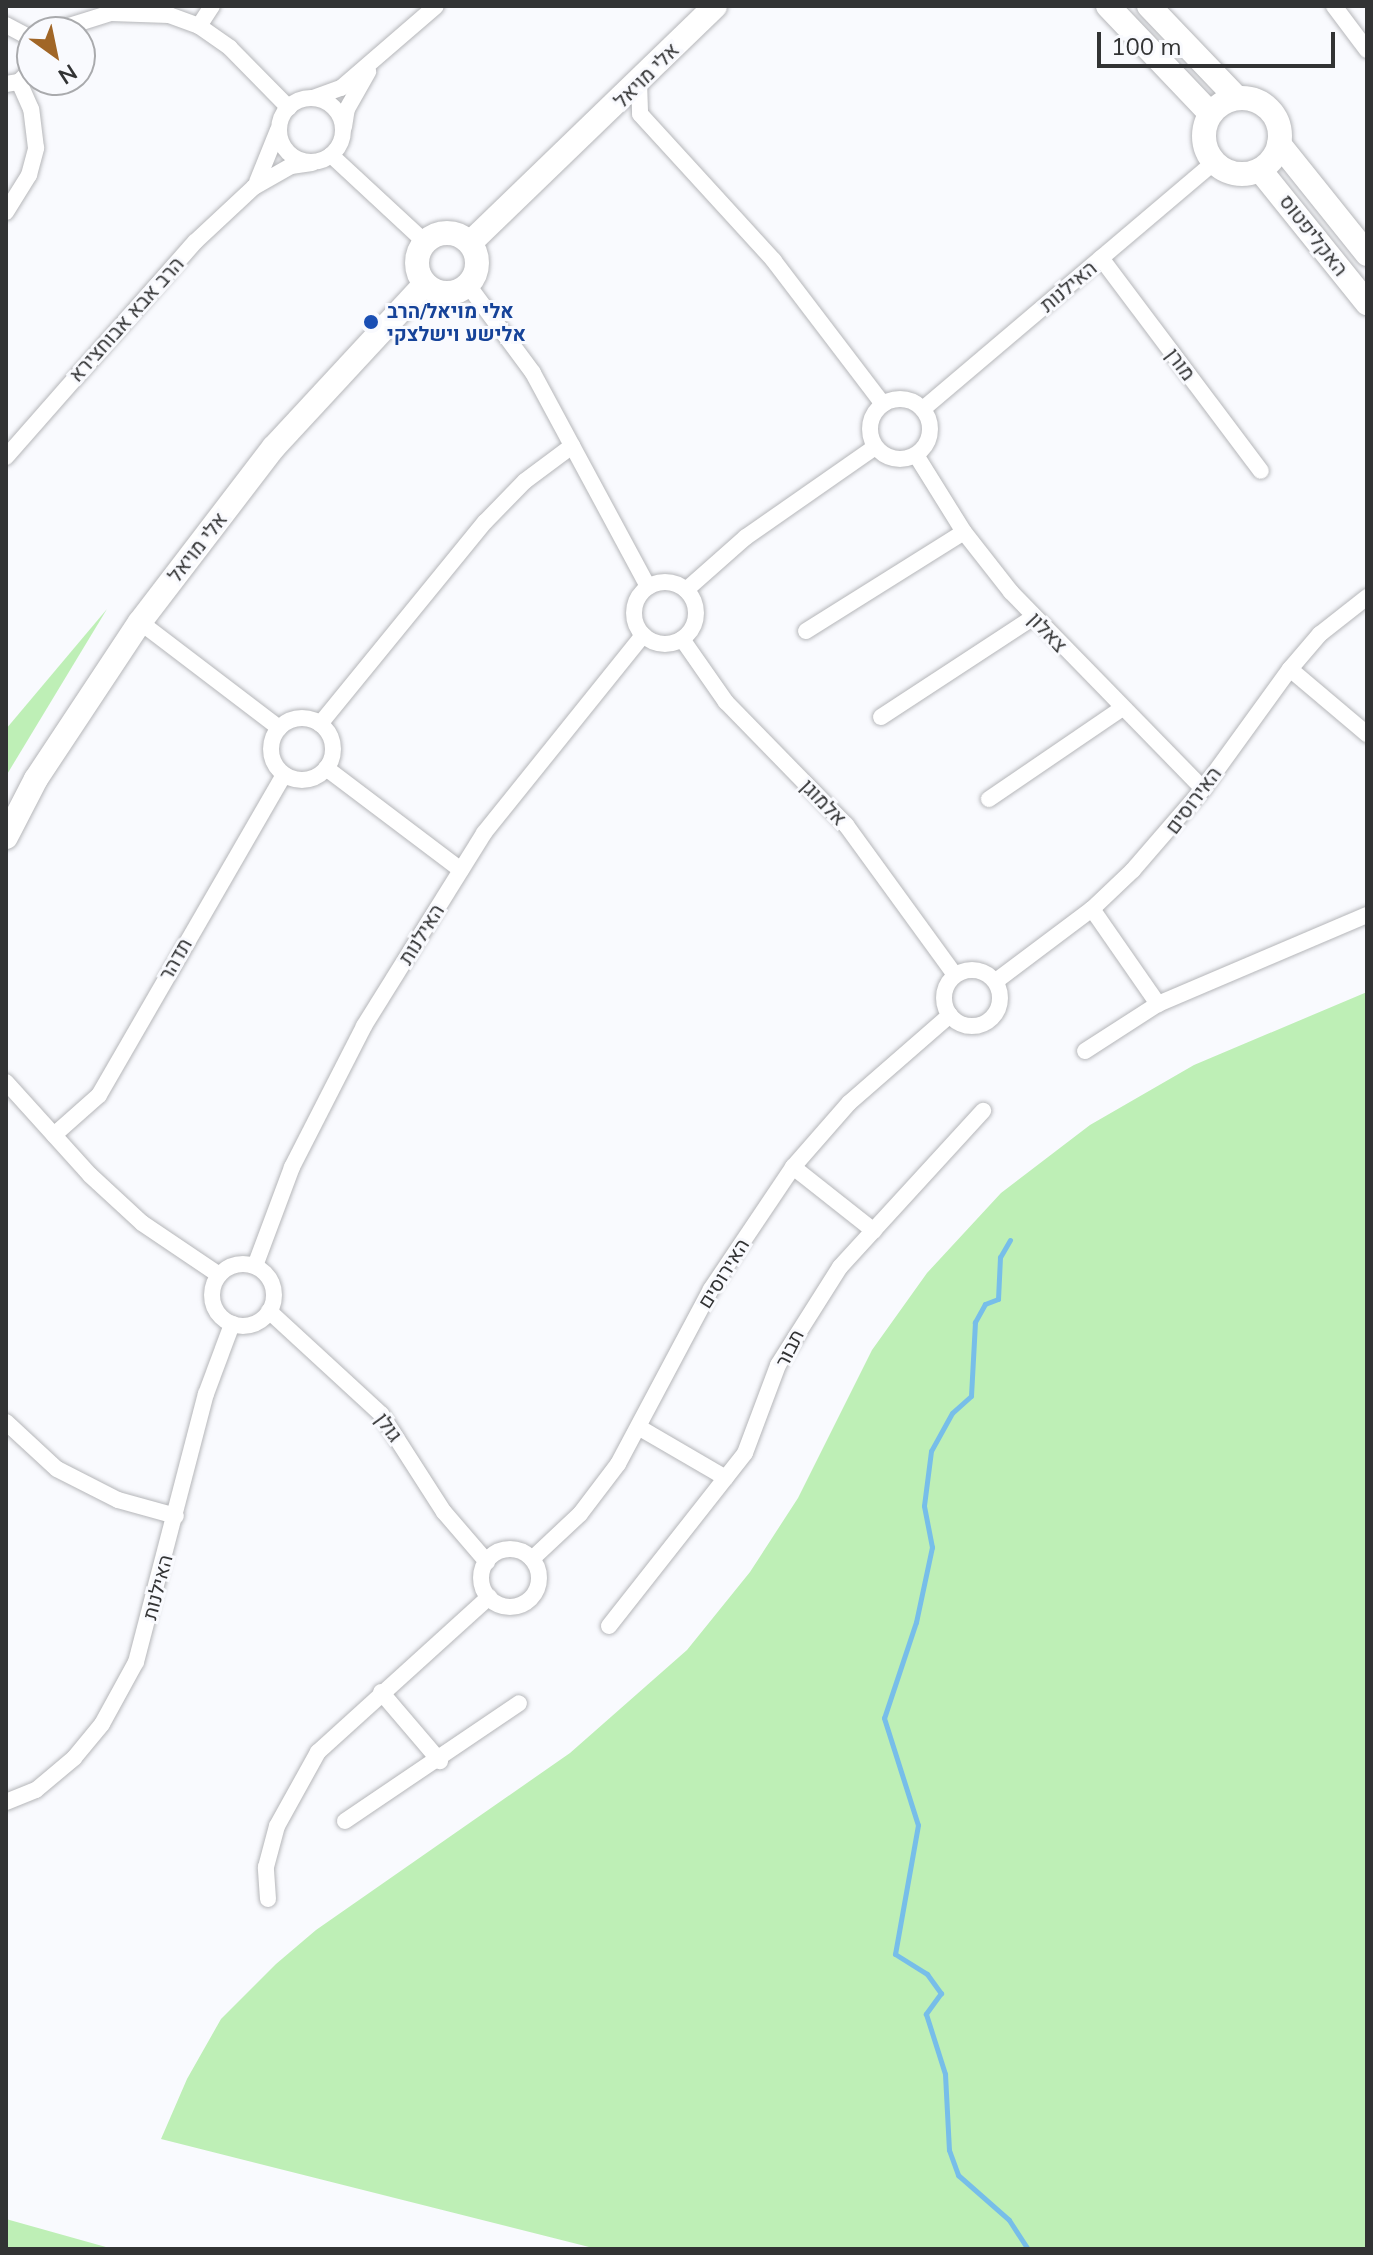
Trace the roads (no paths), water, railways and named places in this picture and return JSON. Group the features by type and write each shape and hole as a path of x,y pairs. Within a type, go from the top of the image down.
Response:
{"street":[{"path":"199,26 212,6"},
{"path":"373,64 347,109 344,131 331,155 312,163 291,156 279,126 289,108 341,88 373,64 436,6"},
{"name":"אלי מויאל","path":"471,242 610,111 715,6"},
{"path":"1108,6 1211,114"},
{"path":"1149,6 1237,98 1267,106 1280,126 1275,156 1260,170 1236,174 1213,163 1204,133 1211,114 1237,98"},
{"path":"1334,6 1367,50"},
{"path":"96,17 145,11 199,26 230,48 289,108"},
{"path":"639,82 640,114 774,261 883,404"},
{"path":"6,212 29,175 36,148 31,109 12,83"},
{"path":"313,98 333,107 344,131"},
{"path":"610,111 640,114"},
{"name":"הרב אבא אבוחצירא","path":"254,187 279,126"},
{"name":"האקליפטוס","path":"1279,144 1367,254"},
{"path":"331,155 424,241"},
{"name":"הרב אבא אבוחצירא","path":"6,457 186,253 254,187 291,166 312,163"},
{"name":"האילנות","path":"923,409 1213,163"},
{"name":"האקליפטוס","path":"1260,170 1367,303"},
{"path":"447,233 471,242 477,270 468,285 443,293 425,284 417,261 424,241 447,233"},
{"name":"מורן","path":"1101,258 1261,471"},
{"name":"אלי מויאל","path":"6,837 36,779 140,622 274,447 425,284"},
{"path":"468,285 533,373 648,587"},
{"path":"904,399 923,409 929,438 916,455 897,460 875,447 870,420 883,404 904,399"},
{"path":"320,724 485,522 525,481 572,446"},
{"path":"686,590 746,537 875,447"},
{"name":"צאלון","path":"916,455 964,532 1034,617 1121,709 1203,789"},
{"path":"806,631 964,532"},
{"path":"672,583 686,590 696,615 682,639 666,644 643,635 634,614 648,587 672,583"},
{"name":"האירוסים","path":"996,981 1092,909 1163,839 1290,669 1320,634 1367,597"},
{"path":"881,717 1034,617"},
{"path":"140,622 279,728"},
{"name":"האילנות","path":"255,1266 292,1167 364,1026 484,833 643,635"},
{"name":"אלמוגן","path":"682,639 726,702 855,836 955,975"},
{"path":"1290,669 1367,734"},
{"path":"989,799 1121,709"},
{"path":"301,718 320,724 332,742 326,768 303,779 284,774 271,750 279,728 301,718"},
{"path":"326,768 461,870"},
{"name":"תדהר","path":"54,1135 99,1095 284,774"},
{"path":"1092,909 1158,1004"},
{"path":"1085,1051 1158,1004 1367,915"},
{"path":"979,970 996,981 1000,1004 989,1021 964,1026 950,1015 943,998 955,975 979,970"},
{"name":"האירוסים","path":"532,1559 580,1514 640,1428 711,1289 793,1167 849,1103 950,1015"},
{"path":"6,1082 142,1223 219,1275"},
{"name":"תבור","path":"609,1626 745,1453 778,1365 807,1313 874,1231 983,1111"},
{"path":"793,1167 874,1231"},
{"path":"240,1264 255,1266 272,1286 269,1311 253,1324 232,1324 219,1314 212,1299 219,1275 240,1264"},
{"name":"גולן","path":"269,1311 381,1414 444,1512 487,1562"},
{"name":"האילנות","path":"6,1802 36,1790 74,1758 102,1724 136,1662 206,1394 232,1324"},
{"path":"6,1422 69,1475 118,1500 176,1516"},
{"path":"640,1428 726,1478"},
{"path":"511,1549 532,1559 539,1580 531,1598 514,1607 489,1597 482,1584 487,1562 511,1549"},
{"path":"268,1899 266,1867 293,1790 318,1752 489,1597"},
{"path":"381,1692 440,1761"},
{"path":"345,1821 440,1761 519,1703"}],"waterway":[{"path":"1010,1240 1000,1257 998,1299 985,1304 975,1322 971,1396 952,1413 931,1451 924,1506 932,1547 916,1622 884,1718 918,1825 895,1954 927,1974 941,1993 926,2014 945,2074 949,2150 958,2175 1009,2220 1028,2249"}],"place":[{"name":"אלי מויאל/הרב אלישע וישלצקי","path":"371,322"}]}
